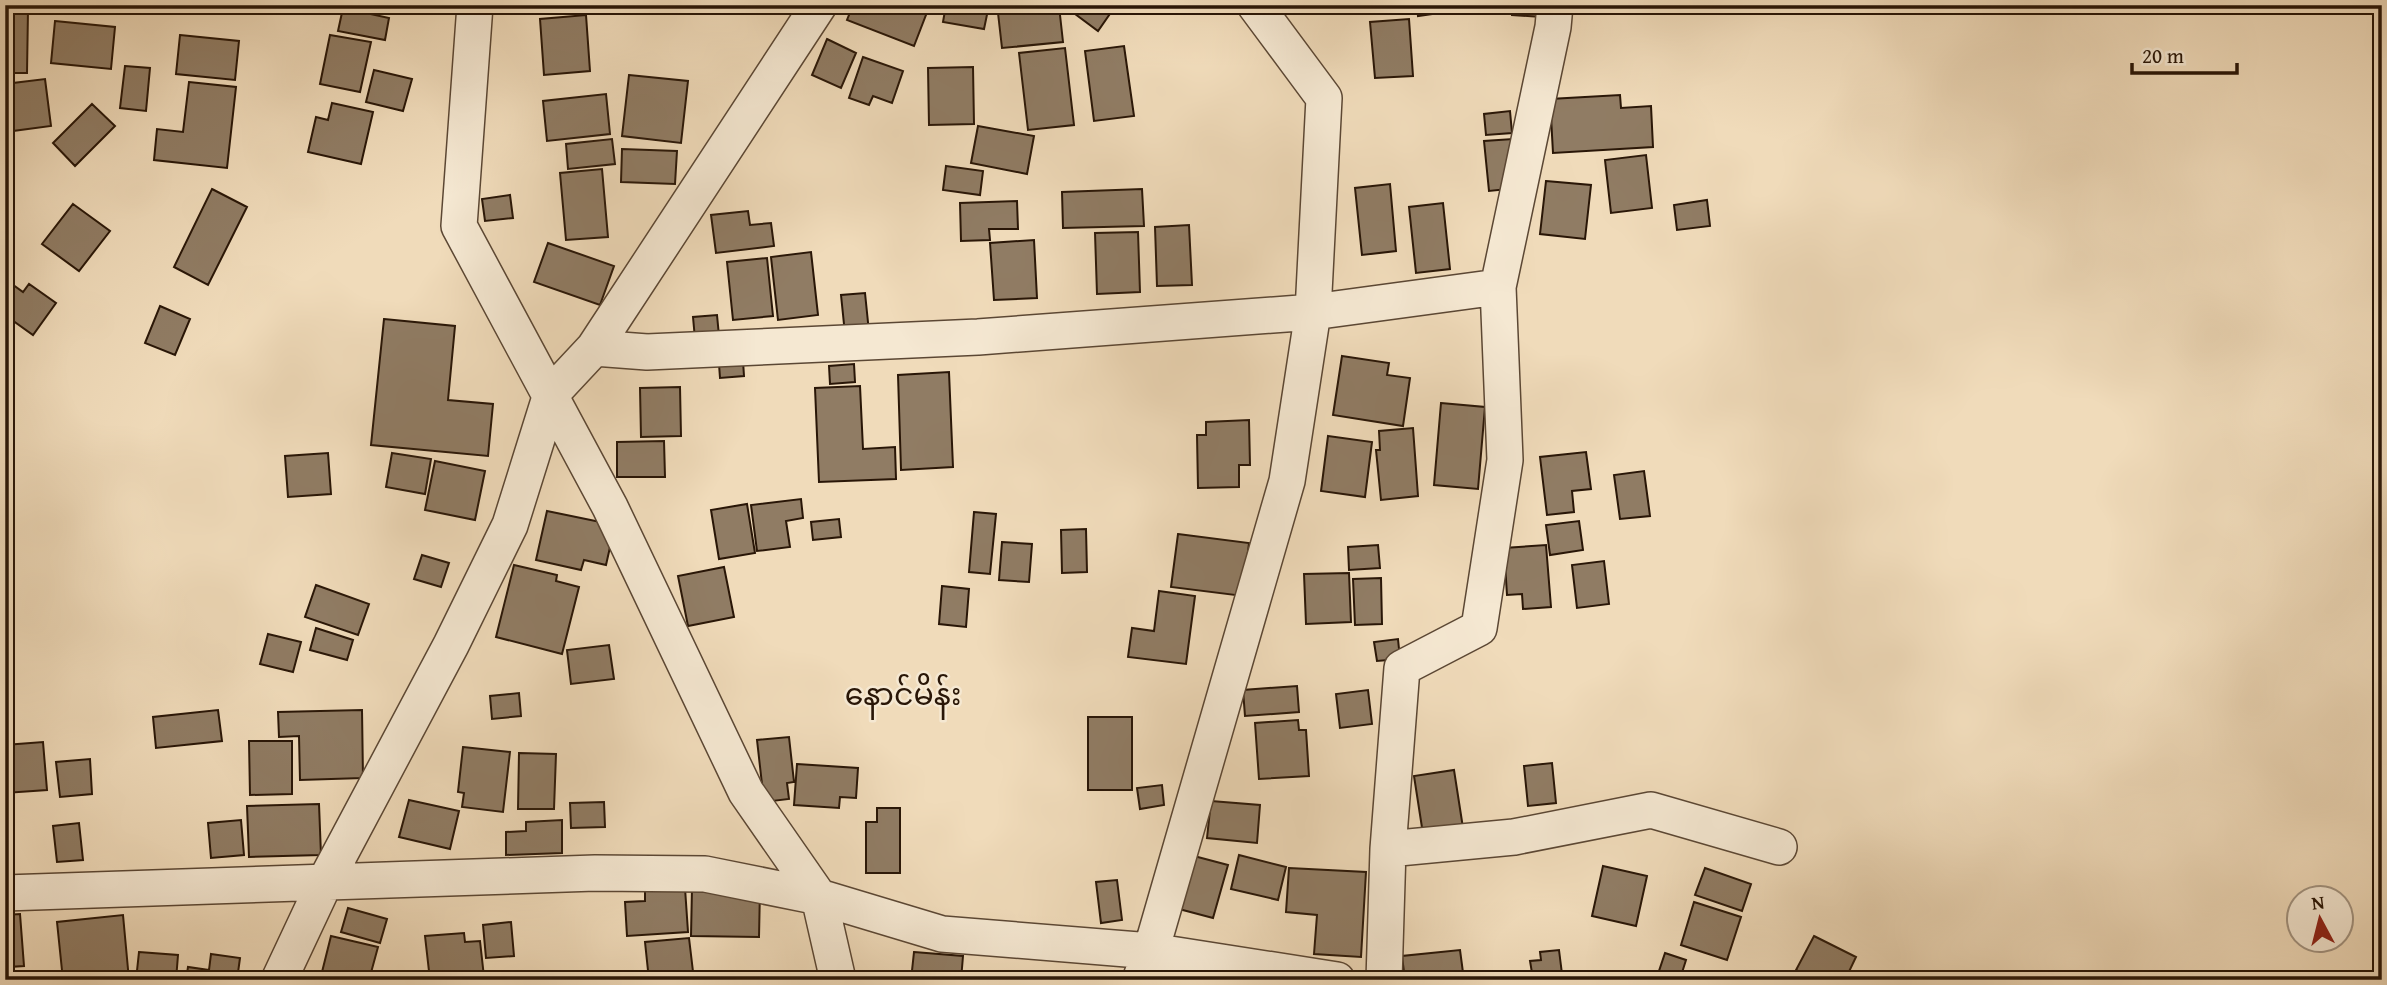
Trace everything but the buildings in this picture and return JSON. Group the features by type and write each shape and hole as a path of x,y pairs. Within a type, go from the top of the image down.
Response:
{"street":[{"path":"279,980 325,882 451,645 510,525 551,394 594,348 818,5"},
{"path":"1145,966 1287,481 1314,312 1324,98 1255,5"},
{"path":"1384,980 1388,849 1402,668 1479,628 1505,460 1498,287 1553,27 1555,5"},
{"path":"472,6 459,226 610,507 746,792 819,897 838,980"},
{"path":"594,348 647,352 936,339 1314,312 1498,287"},
{"path":"1388,849 1514,837 1651,810 1779,847"},
{"path":"5,893 595,873 705,874 819,897 942,933 1145,966 1337,980"}],"district":[{"name":"နောင်မိန်း","path":"903,694"}]}
